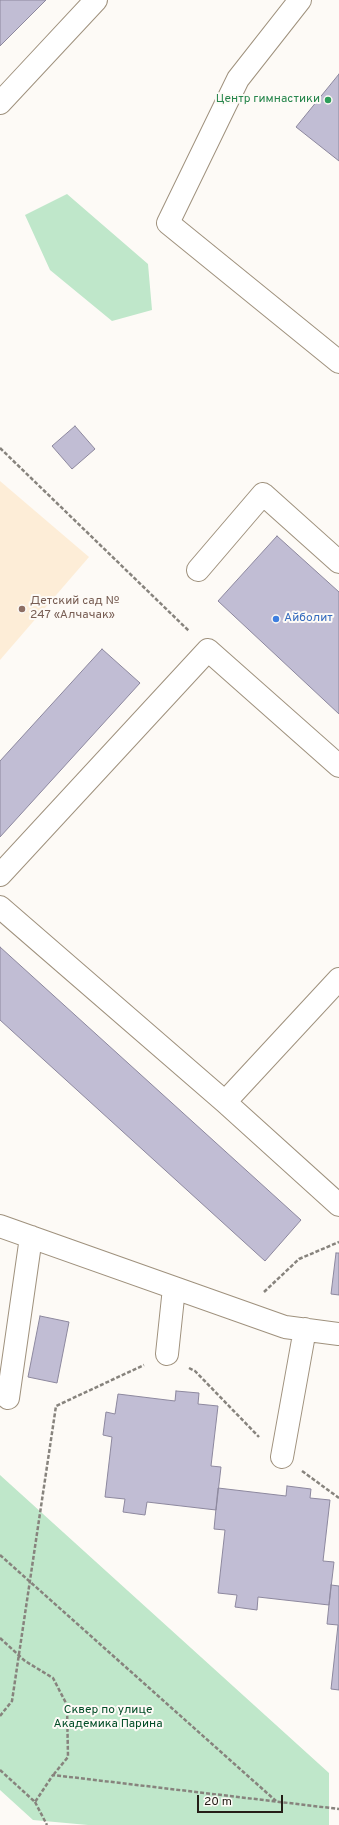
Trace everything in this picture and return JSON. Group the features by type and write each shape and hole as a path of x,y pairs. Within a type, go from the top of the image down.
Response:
{"lane":[{"path":"0,103 96,0"},
{"path":"300,0 238,79 168,223 339,362"},
{"path":"198,570 263,494 339,562"},
{"path":"0,875 208,650 339,766"},
{"path":"0,907 225,1102 339,1205"},
{"path":"225,1102 339,980"},
{"path":"0,1226 285,1327 339,1334"},
{"path":"8,1398 31,1237"},
{"path":"167,1354 174,1288"},
{"path":"282,1456 305,1330"}],"path":[{"path":"0,448 208,650"},
{"path":"244,1312 299,1259 339,1242"},
{"path":"0,1716 12,1702 56,1406 167,1354 195,1371 268,1446 339,1498"},
{"path":"0,1555 276,1801"},
{"path":"0,1638 19,1656 53,1678 67,1705 68,1757 54,1774 35,1802"},
{"path":"0,1770 35,1802 48,1825"},
{"path":"54,1774 339,1809"}],"shaded area":[{"name":"Детский сад № 247 «Алчачак»","path":"0,481 89,557 0,660"}],"green space":[{"path":"67,194 148,264 152,310 112,321 50,270 25,215"},
{"name":"Сквер по улице Академика Парина","path":"0,1475 329,1773 329,1825 88,1825 33,1820 0,1790"}],"building":[{"path":"0,0 46,0 0,46"},
{"name":"Центр гимнастики","path":"339,74 339,161 296,127"},
{"path":"75,426 95,449 72,469 52,446"},
{"path":"277,536 339,592 339,714 218,601"},
{"path":"102,649 140,683 0,837 0,761"},
{"path":"0,947 301,1220 265,1261 0,1020"},
{"path":"336,1253 339,1253 339,1295 331,1294"},
{"path":"40,1316 69,1322 57,1383 28,1377"},
{"path":"176,1391 199,1393 198,1404 218,1406 211,1466 221,1467 216,1510 147,1502 145,1515 123,1512 125,1499 105,1497 112,1437 103,1435 106,1412 115,1414 118,1394 175,1401"},
{"path":"287,1486 311,1489 310,1498 330,1500 323,1561 334,1562 329,1605 258,1597 257,1610 235,1607 237,1595 218,1593 225,1530 214,1529 218,1488 286,1496"},
{"path":"331,1585 339,1586 339,1690 331,1689 338,1625 327,1624"}],"place":[{"name":"Центр гимнастики","path":"328,100"},
{"name":"Детский сад № 247 «Алчачак»","path":"22,609"},
{"name":"Айболит","path":"276,619"}]}
